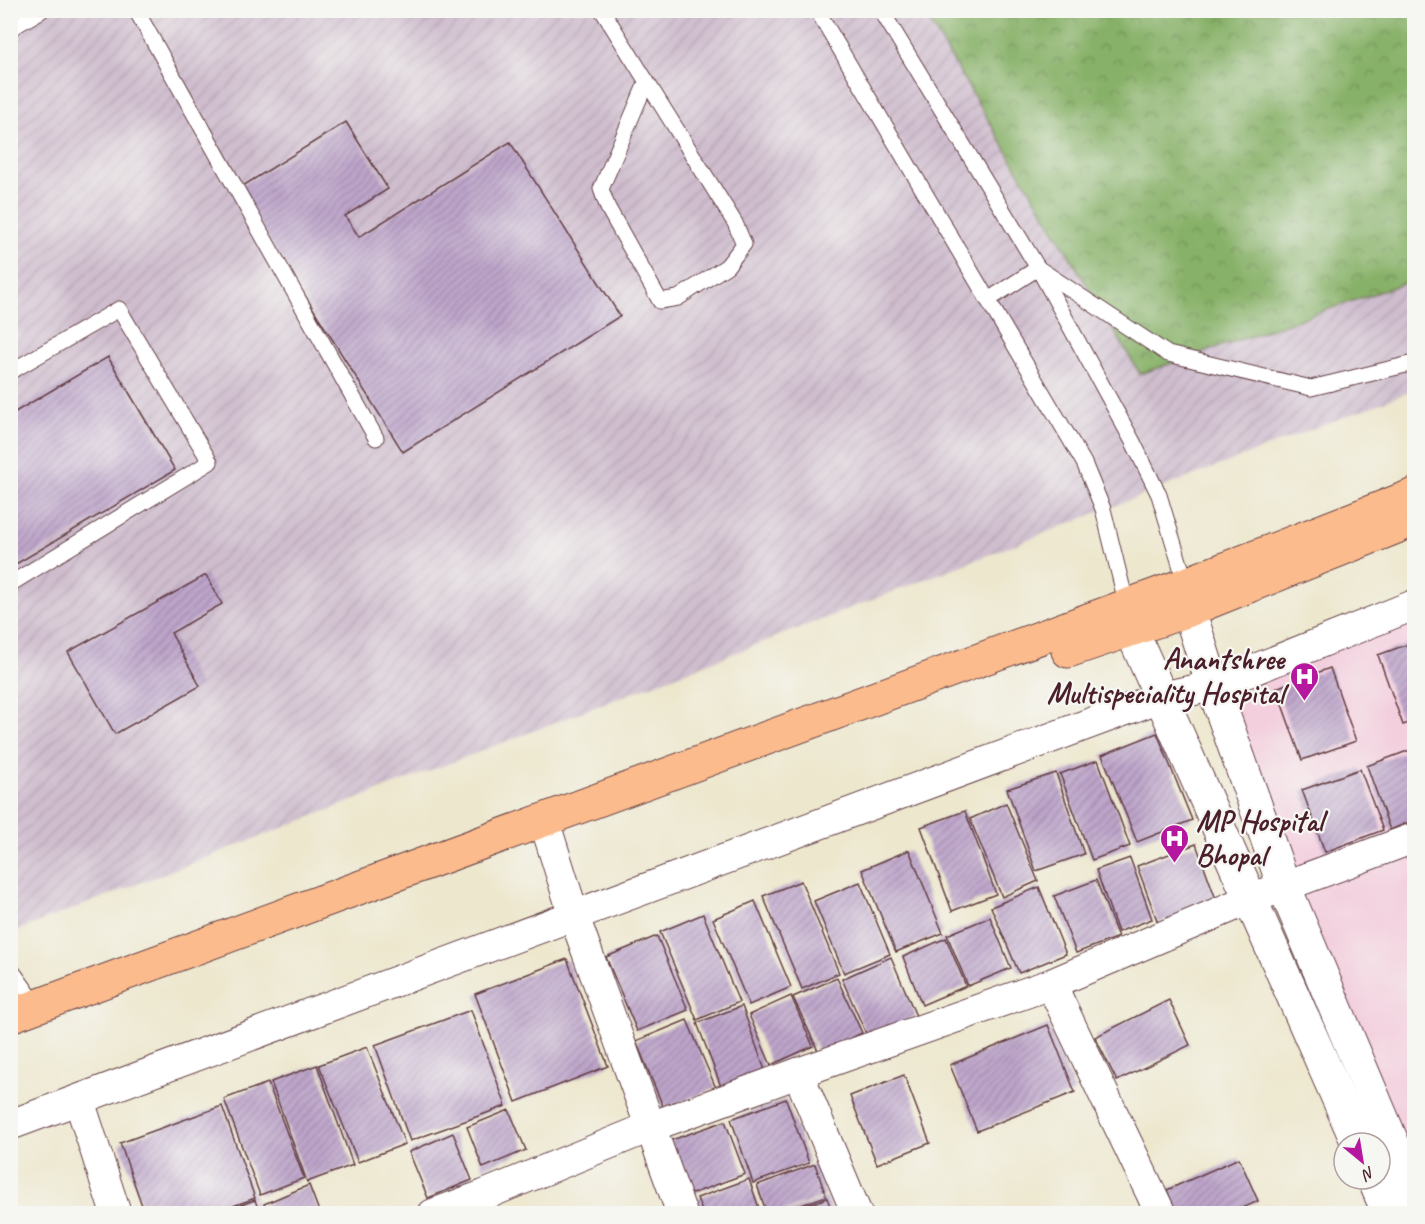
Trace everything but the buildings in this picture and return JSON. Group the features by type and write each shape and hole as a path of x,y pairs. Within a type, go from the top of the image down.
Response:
{"main road":[{"path":"1187,597 1414,495"},
{"path":"24,1011 1129,617 1414,520"},
{"path":"10,1035 1129,617"}],"street":[{"path":"1187,597 1213,686 1284,886 1414,1194"},
{"path":"10,1125 1161,697 1213,686 1414,605"},
{"path":"1129,617 1161,697 1353,1131"},
{"path":"548,833 574,916 682,1214"},
{"path":"433,1214 488,1204 650,1127 1052,984 1250,898 1414,838"},
{"path":"1052,984 1156,1212"},
{"path":"798,1073 857,1214"},
{"path":"79,1100 116,1214"},
{"path":"1379,1191 1389,1214"}],"lane":[{"path":"10,29 42,10"},
{"path":"136,10 376,438"},
{"path":"602,10 735,223 744,244 727,266 678,298 660,302 608,208 601,189 646,83"},
{"path":"816,10 1084,463 1103,509 1129,617"},
{"path":"881,10 1038,268 1133,442 1159,495 1187,597"},
{"path":"988,300 1038,268"},
{"path":"1038,268 1167,354 1311,388 1414,363"},
{"path":"10,372 119,309 210,462 10,584"},
{"path":"10,968 24,1011"}],"shaded area":[{"path":"11,11 1414,11 1414,390 11,933"},
{"path":"1414,605 1414,1190 1392,1131 1213,686"}],"green space":[{"path":"923,11 1414,11 1414,280 1140,374"}],"place":[{"name":"Anantshree Multispeciality Hospital","path":"1305,702"},
{"name":"MP Hospital Bhopal","path":"1175,864"}]}
